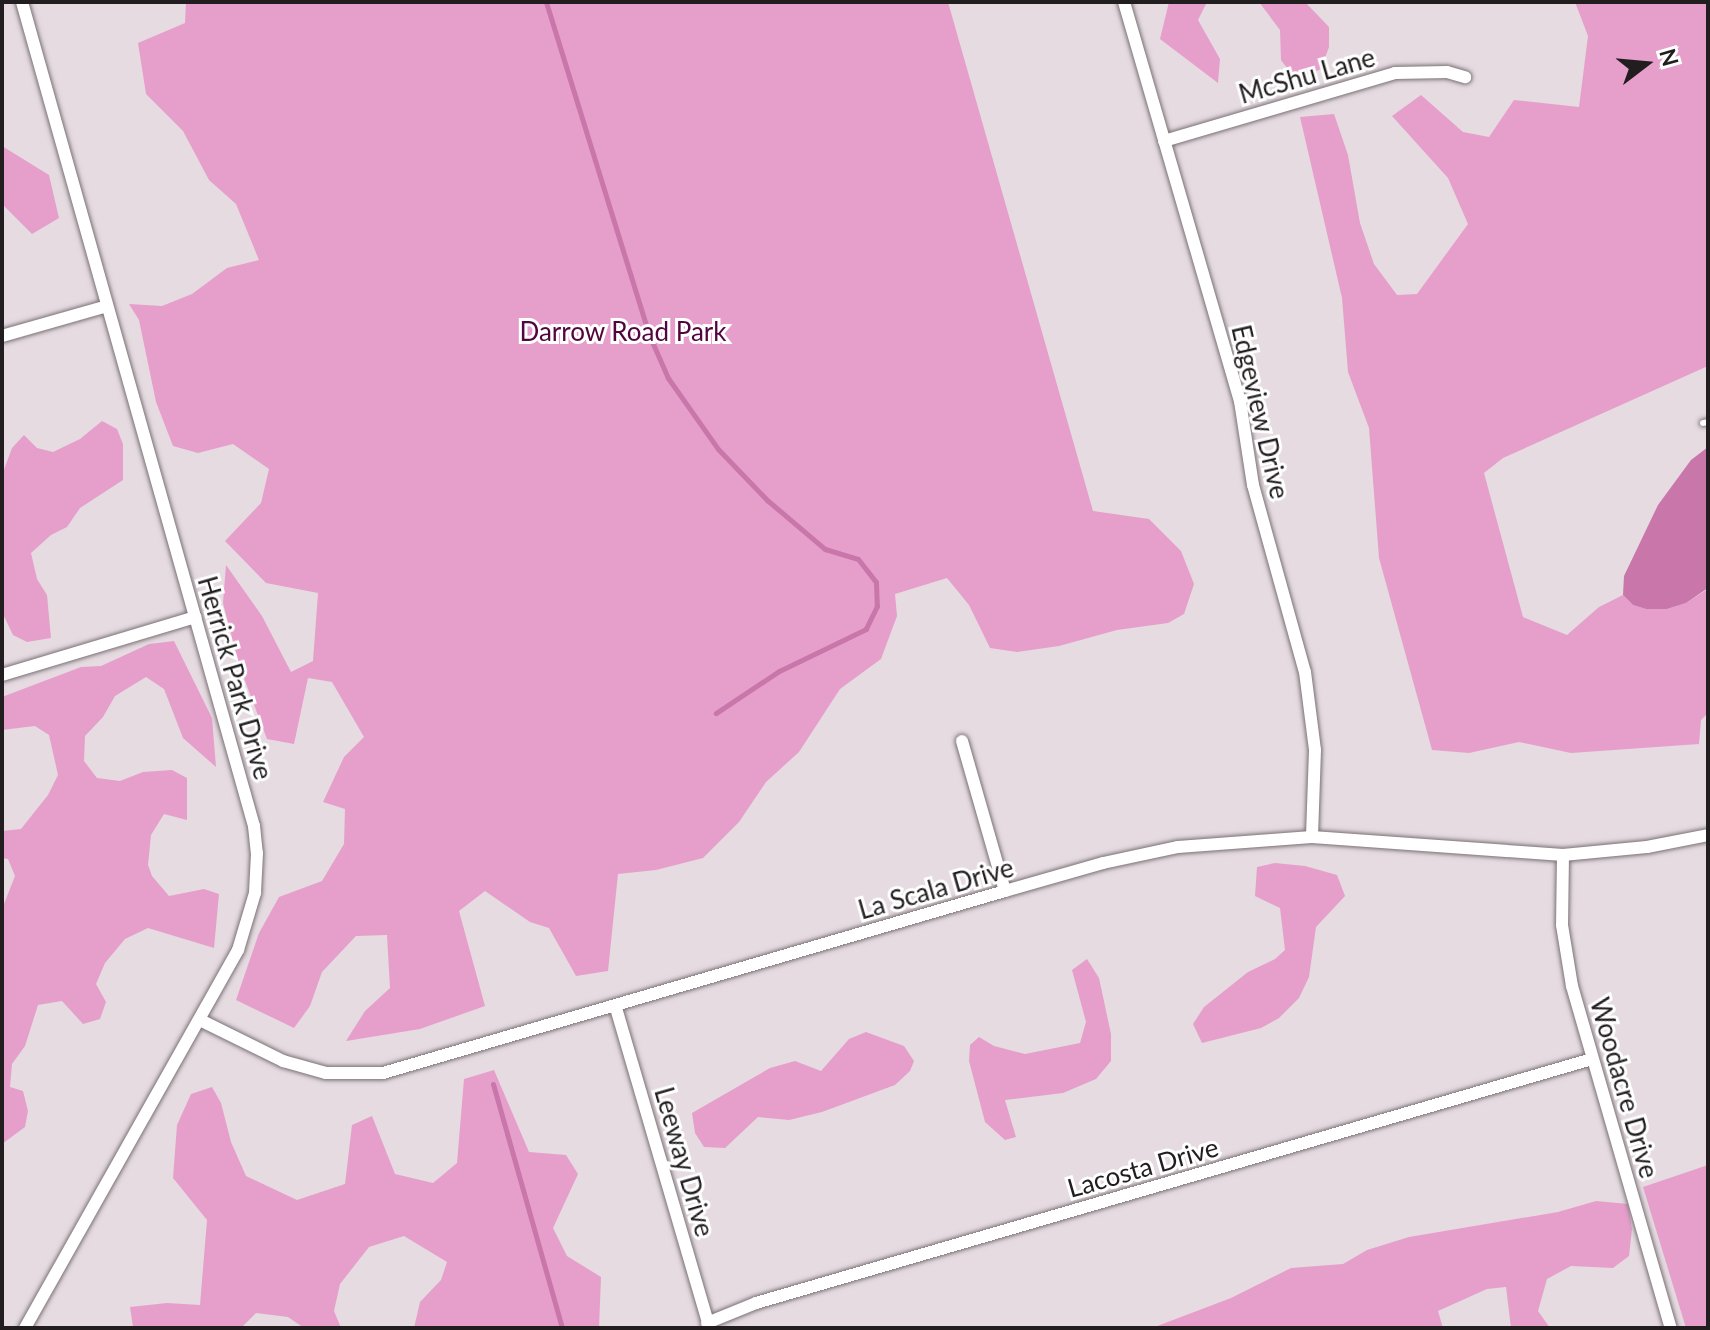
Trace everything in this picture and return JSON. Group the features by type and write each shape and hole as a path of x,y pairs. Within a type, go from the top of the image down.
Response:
{"street":[{"name":"Herrick Park Drive","path":"22,2 254,826 257,853 249,920 238,950 25,1328"},
{"name":"Edgeview Drive","path":"1124,2 1240,401 1253,485 1305,672 1315,750 1312,837"},
{"name":"McShu Lane","path":"1164,141 1395,73 1447,72 1465,77"},
{"path":"2,336 107,306"},
{"path":"2,675 195,617"},
{"path":"962,741 1005,891"},
{"name":"La Scala Drive","path":"200,1020 283,1061 326,1073 355,1075 406,1069 1005,891 1103,863 1178,847 1312,837 1563,855 1647,847 1708,835"},
{"name":"Woodacre Drive","path":"1563,855 1560,888 1564,944 1592,1059 1671,1328"},
{"name":"Leeway Drive","path":"616,1008 708,1325"},
{"name":"Lacosta Drive","path":"708,1325 756,1303 1592,1059"}],"green space":[{"name":"Darrow Road Park","path":"186,2 948,2 1093,511 1149,519 1181,551 1194,584 1184,614 1168,623 1117,630 1059,646 1017,652 990,648 969,605 947,578 895,594 897,616 881,659 840,689 799,752 766,782 739,822 703,858 656,870 618,874 608,971 576,976 549,928 530,922 485,891 459,911 485,1006 420,1029 346,1041 365,1011 390,988 387,935 356,936 322,972 310,1006 294,1028 236,1000 259,933 279,897 322,881 344,844 345,809 323,802 344,757 364,737 332,682 308,678 294,744 267,739 239,665 223,603 226,565 262,616 291,672 313,661 318,593 266,583 225,541 261,503 269,469 233,444 198,453 173,446 156,402 139,320 129,304 162,306 192,294 227,268 259,260 236,204 209,180 183,131 146,94 138,43 185,23"},
{"path":"1169,2 1207,2 1198,20 1220,59 1218,83 1160,39"},
{"path":"1259,2 1305,2 1329,27 1329,47 1321,69 1296,80 1281,60 1280,30"},
{"path":"1575,2 1708,2 1708,366 1503,458 1484,473 1523,617 1567,635 1599,607 1623,595 1633,605 1646,609 1667,609 1686,603 1708,589 1708,713 1701,720 1699,744 1571,753 1519,742 1469,753 1432,750 1379,558 1369,428 1348,372 1342,298 1300,117 1334,114 1348,155 1360,223 1374,264 1397,295 1417,294 1468,224 1448,178 1392,116 1421,95 1463,132 1489,137 1514,100 1579,107 1588,36"},
{"path":"2,146 49,175 59,218 32,234 2,204"},
{"path":"102,421 117,429 123,444 123,480 80,508 67,527 51,535 31,553 37,579 47,595 51,638 27,642 13,635 2,612 2,475 12,448 24,435 37,448 53,452 80,439"},
{"path":"174,641 212,718 216,767 183,738 164,689 146,677 115,696 103,717 85,736 84,761 97,778 120,781 143,772 172,770 187,778 187,820 164,814 151,835 148,865 152,876 169,896 204,889 219,894 214,948 148,928 125,939 105,963 96,984 106,1002 100,1019 83,1024 62,1001 38,1005 25,1046 12,1064 10,1087 23,1091 28,1111 25,1127 2,1144 2,909 15,876 8,859 2,858 2,831 21,829 48,795 58,775 49,735 35,726 2,730 2,697 81,667 101,666 149,644"},
{"path":"1275,863 1305,866 1337,875 1345,896 1316,927 1309,977 1299,998 1279,1018 1261,1028 1202,1043 1193,1024 1204,1007 1248,972 1275,959 1285,950 1280,908 1255,896 1257,867"},
{"path":"1087,959 1099,978 1111,1034 1111,1061 1096,1079 1063,1093 1005,1100 1016,1137 1005,1140 985,1122 969,1061 970,1045 979,1037 994,1046 1025,1054 1080,1043 1086,1022 1072,970"},
{"path":"866,1032 904,1046 914,1061 910,1071 895,1085 822,1112 789,1120 758,1117 725,1148 704,1147 695,1133 692,1113 770,1068 795,1061 821,1071 849,1039"},
{"path":"494,1070 529,1152 566,1155 578,1174 553,1228 567,1256 601,1277 599,1328 414,1328 420,1302 441,1280 447,1262 404,1236 369,1247 340,1284 334,1311 341,1328 304,1328 288,1317 256,1313 241,1328 133,1327 130,1307 167,1303 200,1305 207,1220 173,1178 177,1125 191,1094 212,1087 221,1103 231,1142 246,1176 297,1200 345,1184 352,1125 372,1116 395,1174 433,1183 457,1163 464,1079"},
{"path":"1708,1165 1708,1328 1686,1328 1643,1187"},
{"path":"1596,1201 1628,1204 1632,1229 1629,1256 1613,1268 1571,1266 1547,1279 1538,1311 1550,1328 1511,1328 1506,1287 1487,1289 1438,1311 1443,1328 1152,1328 1231,1298 1291,1268 1343,1264 1367,1250 1409,1237 1558,1212"}],"shaded area":[{"path":"1708,447 1708,588 1686,603 1667,609 1646,609 1633,605 1623,595 1624,576 1658,505 1691,460"}],"waterway":[{"path":"546,2 650,337 668,378 718,449 767,500 825,549 858,559 876,582 877,606 866,629 779,671 716,713"},
{"path":"493,1084 562,1328"}]}
